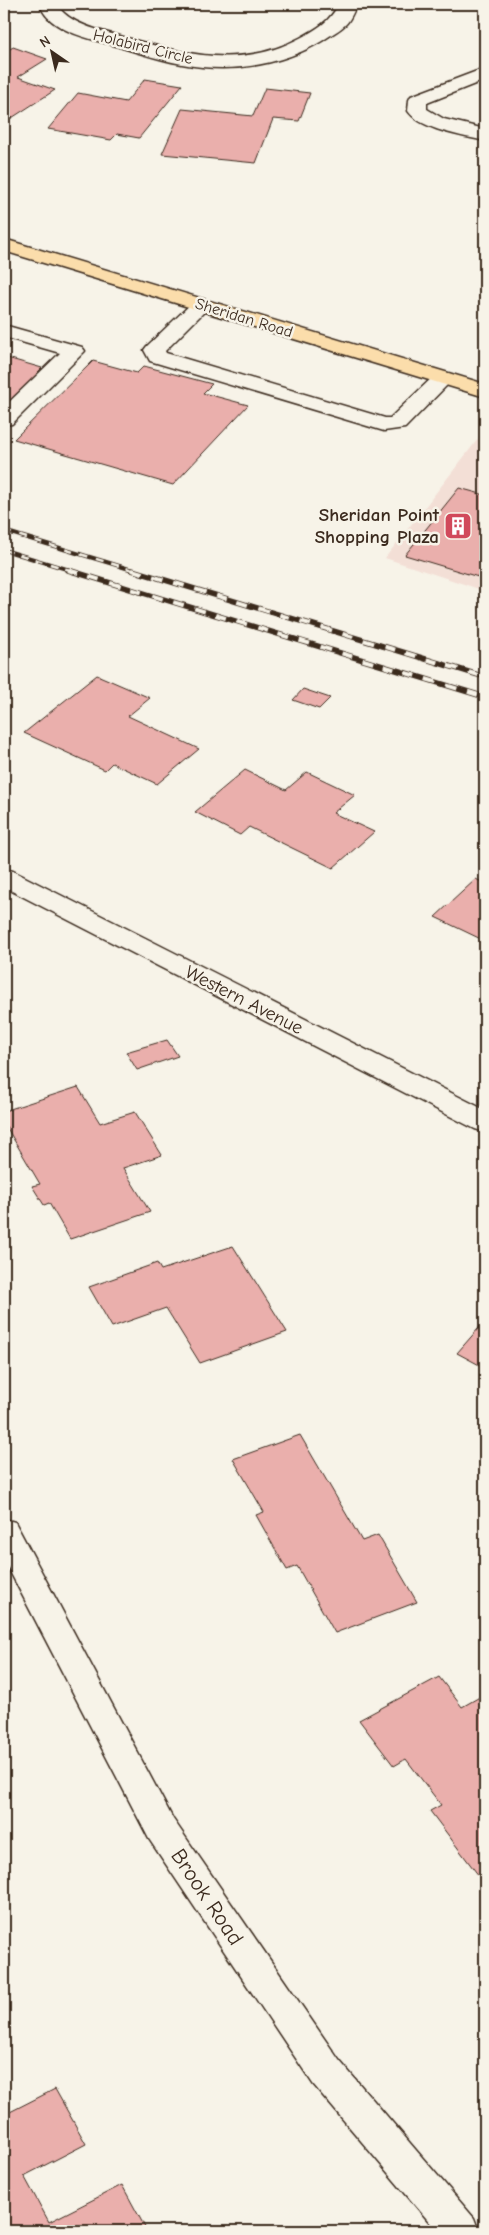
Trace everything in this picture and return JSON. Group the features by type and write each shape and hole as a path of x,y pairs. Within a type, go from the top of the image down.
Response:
{"main road":[{"name":"Sheridan Road","path":"4,245 485,392"}],"street":[{"name":"Holabird Circle","path":"50,4 51,11 69,24 88,33 183,59 222,63 256,60 290,51 316,37 339,21 348,4"},
{"path":"485,74 418,100 417,111 437,123 485,135"},
{"path":"202,305 154,350 158,357 384,425 397,423 442,378"},
{"path":"4,331 75,351 4,419"},
{"name":"Western Avenue","path":"4,877 485,1122"},
{"name":"Brook Road","path":"4,1531 161,1829 326,2072 461,2231"}],"shaded area":[{"path":"485,430 485,591 385,558"}],"building":[{"path":"13,47 47,59 18,77 55,90 4,123 4,53"},
{"path":"145,79 182,85 139,138 117,134 111,140 48,129 78,93 126,102"},
{"path":"265,88 310,93 299,121 273,119 256,163 162,154 182,109 253,116"},
{"path":"4,357 42,368 37,373 40,374 4,408"},
{"path":"93,361 137,373 144,366 212,384 203,393 248,405 173,485 14,439"},
{"name":"Sheridan Point Shopping Plaza","path":"459,488 485,495 485,579 405,555"},
{"path":"97,675 150,698 128,716 199,749 157,784 112,763 105,770 24,733"},
{"path":"303,689 330,698 319,709 293,700"},
{"path":"245,770 286,790 307,772 355,795 333,813 374,832 333,868 249,827 240,835 195,812"},
{"path":"476,879 485,884 485,941 435,917"},
{"path":"167,1040 178,1056 137,1070 126,1052"},
{"path":"78,1087 100,1123 135,1112 162,1155 123,1168 150,1212 70,1239 49,1203 44,1205 32,1186 40,1184 4,1123 4,1111"},
{"path":"233,1246 287,1332 200,1363 166,1308 112,1327 89,1287 157,1263 161,1270"},
{"path":"485,1321 485,1368 457,1353"},
{"path":"300,1435 362,1541 378,1535 417,1602 335,1633 297,1566 287,1570 256,1515 264,1512 233,1459"},
{"path":"439,1677 462,1707 485,1694 485,1873 479,1876 430,1811 441,1805 406,1759 394,1766 359,1720"},
{"path":"55,2089 86,2144 24,2176 49,2222 122,2185 147,2231 4,2231 4,2115"}],"railway":[{"path":"4,531 136,571"},
{"path":"4,550 73,571"},
{"path":"68,570 485,697"},
{"path":"132,570 485,677"}],"place":[{"name":"Sheridan Point Shopping Plaza","path":"458,526"}]}
